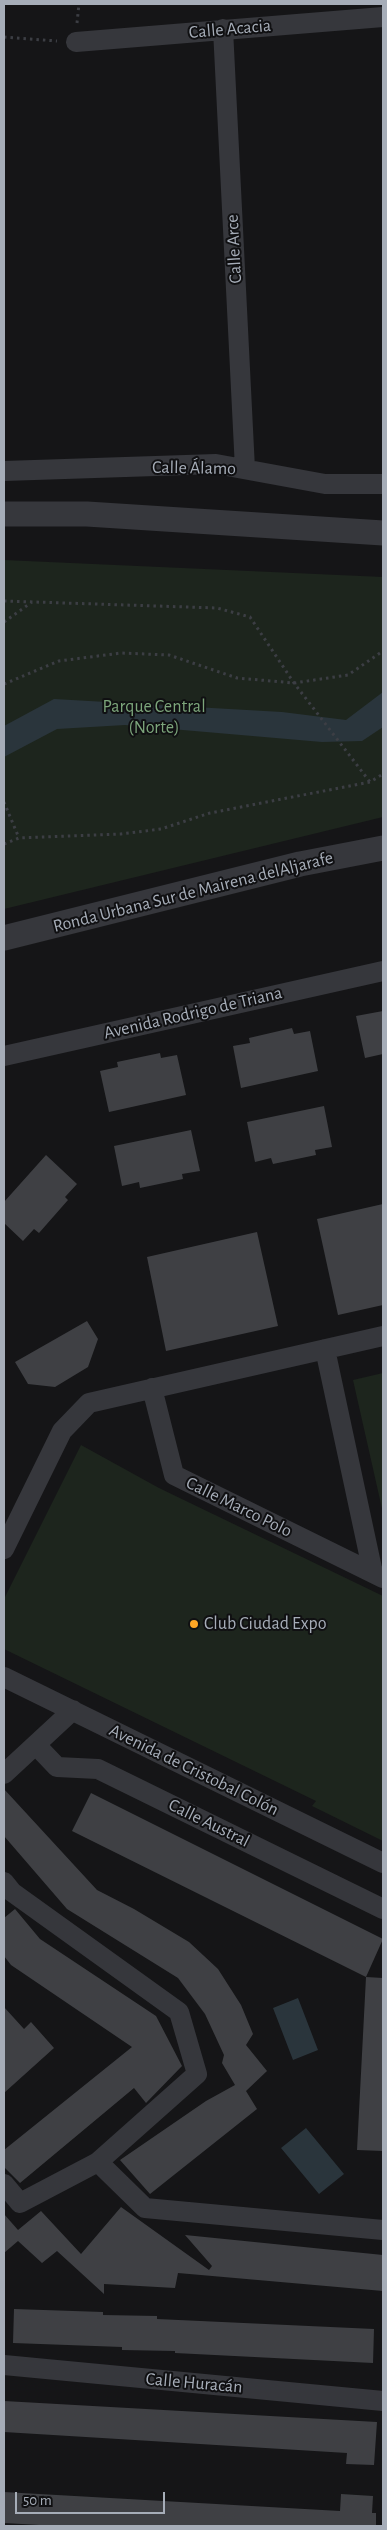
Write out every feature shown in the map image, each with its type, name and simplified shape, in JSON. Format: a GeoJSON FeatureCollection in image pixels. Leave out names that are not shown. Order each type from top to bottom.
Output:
{"type":"FeatureCollection","features":[{"type":"Feature","properties":{"kind":"street","name":"Calle Acacia"},"geometry":{"type":"LineString","coordinates":[[76,42],[383,17]]}},
{"type":"Feature","properties":{"kind":"street","name":"Calle Arce"},"geometry":{"type":"LineString","coordinates":[[223,29],[245,469]]}},
{"type":"Feature","properties":{"kind":"street","name":"Calle Álamo"},"geometry":{"type":"LineString","coordinates":[[4,471],[216,464],[325,484],[383,484]]}},
{"type":"Feature","properties":{"kind":"street"},"geometry":{"type":"LineString","coordinates":[[4,514],[87,514],[383,533]]}},
{"type":"Feature","properties":{"kind":"street","name":"Ronda Urbana Sur de Mairena delAljarafe"},"geometry":{"type":"LineString","coordinates":[[4,938],[300,864],[383,848]]}},
{"type":"Feature","properties":{"kind":"street","name":"Avenida Rodrigo de Triana"},"geometry":{"type":"LineString","coordinates":[[4,1056],[383,971]]}},
{"type":"Feature","properties":{"kind":"street"},"geometry":{"type":"LineString","coordinates":[[4,1549],[62,1431],[89,1403],[383,1336]]}},
{"type":"Feature","properties":{"kind":"street"},"geometry":{"type":"LineString","coordinates":[[325,1349],[378,1576]]}},
{"type":"Feature","properties":{"kind":"street","name":"Calle Marco Polo"},"geometry":{"type":"LineString","coordinates":[[152,1388],[174,1475],[378,1576]]}},
{"type":"Feature","properties":{"kind":"street","name":"Avenida de Cristobal Colón"},"geometry":{"type":"LineString","coordinates":[[4,1677],[383,1863]]}},
{"type":"Feature","properties":{"kind":"street"},"geometry":{"type":"LineString","coordinates":[[4,1774],[73,1710]]}},
{"type":"Feature","properties":{"kind":"street","name":"Calle Austral"},"geometry":{"type":"LineString","coordinates":[[36,1745],[57,1767],[98,1769],[383,1909]]}},
{"type":"Feature","properties":{"kind":"street"},"geometry":{"type":"LineString","coordinates":[[4,2184],[20,2203],[98,2162],[197,2074],[179,2012],[6,1891]]}},
{"type":"Feature","properties":{"kind":"street"},"geometry":{"type":"LineString","coordinates":[[98,2162],[145,2208],[383,2230]]}},
{"type":"Feature","properties":{"kind":"street","name":"Calle Huracán"},"geometry":{"type":"LineString","coordinates":[[4,2365],[383,2401]]}},
{"type":"Feature","properties":{"kind":"path"},"geometry":{"type":"LineString","coordinates":[[4,37],[76,42]]}},
{"type":"Feature","properties":{"kind":"path"},"geometry":{"type":"LineString","coordinates":[[4,601],[217,608],[250,617],[294,683],[370,782]]}},
{"type":"Feature","properties":{"kind":"path"},"geometry":{"type":"LineString","coordinates":[[4,622],[32,602]]}},
{"type":"Feature","properties":{"kind":"path"},"geometry":{"type":"LineString","coordinates":[[4,684],[59,661],[121,653],[169,655],[237,678],[294,683],[348,675],[383,651]]}},
{"type":"Feature","properties":{"kind":"path"},"geometry":{"type":"LineString","coordinates":[[4,844],[19,838],[121,834],[162,829],[210,813],[370,782],[383,774]]}},
{"type":"Feature","properties":{"kind":"path"},"geometry":{"type":"LineString","coordinates":[[4,802],[19,838]]}},
{"type":"Feature","properties":{"kind":"green space","name":"Parque Central (Norte)"},"geometry":{"type":"Polygon","coordinates":[[[4,560],[383,577],[383,817],[4,909],[4,560]]]}},
{"type":"Feature","properties":{"kind":"green space"},"geometry":{"type":"Polygon","coordinates":[[[383,1373],[383,1513],[353,1380],[383,1373]]]}},
{"type":"Feature","properties":{"kind":"green space","name":"Club Ciudad Expo"},"geometry":{"type":"Polygon","coordinates":[[[81,1445],[159,1488],[383,1596],[383,1841],[312,1806],[316,1801],[4,1649],[4,1599],[81,1445]]]}},
{"type":"Feature","properties":{"kind":"shaded area"},"geometry":{"type":"Polygon","coordinates":[[[383,692],[383,727],[362,741],[322,742],[125,725],[57,729],[4,757],[4,726],[54,699],[282,712],[346,720],[383,692]]]}},
{"type":"Feature","properties":{"kind":"shaded area"},"geometry":{"type":"Polygon","coordinates":[[[298,1998],[318,2050],[293,2060],[273,2008],[298,1998]]]}},
{"type":"Feature","properties":{"kind":"shaded area"},"geometry":{"type":"Polygon","coordinates":[[[306,2128],[344,2174],[319,2194],[281,2148],[306,2128]]]}},
{"type":"Feature","properties":{"kind":"building"},"geometry":{"type":"Polygon","coordinates":[[[383,1011],[383,1054],[365,1058],[356,1016],[383,1011]]]}},
{"type":"Feature","properties":{"kind":"building"},"geometry":{"type":"Polygon","coordinates":[[[292,1028],[294,1034],[310,1031],[318,1071],[241,1088],[233,1046],[250,1043],[249,1038],[292,1028]]]}},
{"type":"Feature","properties":{"kind":"building"},"geometry":{"type":"Polygon","coordinates":[[[160,1053],[161,1058],[177,1055],[186,1095],[109,1112],[100,1071],[118,1067],[117,1062],[160,1053]]]}},
{"type":"Feature","properties":{"kind":"building"},"geometry":{"type":"Polygon","coordinates":[[[324,1106],[332,1147],[315,1150],[316,1155],[273,1164],[271,1158],[255,1162],[247,1122],[324,1106]]]}},
{"type":"Feature","properties":{"kind":"building"},"geometry":{"type":"Polygon","coordinates":[[[191,1130],[200,1171],[182,1174],[183,1179],[140,1188],[139,1182],[122,1186],[114,1146],[191,1130]]]}},
{"type":"Feature","properties":{"kind":"building"},"geometry":{"type":"Polygon","coordinates":[[[46,1155],[77,1184],[65,1197],[68,1200],[39,1233],[34,1229],[23,1241],[4,1223],[4,1202],[46,1155]]]}},
{"type":"Feature","properties":{"kind":"building"},"geometry":{"type":"Polygon","coordinates":[[[383,1204],[383,1305],[338,1315],[317,1219],[383,1204]]]}},
{"type":"Feature","properties":{"kind":"building"},"geometry":{"type":"Polygon","coordinates":[[[257,1232],[278,1326],[166,1351],[147,1257],[257,1232]]]}},
{"type":"Feature","properties":{"kind":"building"},"geometry":{"type":"Polygon","coordinates":[[[87,1321],[98,1339],[88,1367],[55,1387],[28,1384],[15,1362],[87,1321]]]}},
{"type":"Feature","properties":{"kind":"building"},"geometry":{"type":"Polygon","coordinates":[[[4,1789],[97,1890],[134,1909],[189,1942],[218,1969],[241,2005],[253,2034],[246,2045],[267,2071],[246,2091],[257,2109],[150,2194],[120,2160],[206,2101],[235,2085],[222,2063],[224,2055],[205,2014],[178,1978],[67,1909],[4,1836],[4,1789]]]}},
{"type":"Feature","properties":{"kind":"building"},"geometry":{"type":"Polygon","coordinates":[[[91,1793],[383,1939],[366,1977],[72,1831],[91,1793]]]}},
{"type":"Feature","properties":{"kind":"building"},"geometry":{"type":"Polygon","coordinates":[[[15,1909],[40,1939],[156,2016],[182,2066],[146,2103],[134,2088],[20,2183],[4,2167],[4,2150],[132,2047],[11,1965],[4,1956],[4,1918],[15,1909]]]}},
{"type":"Feature","properties":{"kind":"building"},"geometry":{"type":"Polygon","coordinates":[[[366,1977],[383,1978],[383,2151],[357,2150],[366,1977]]]}},
{"type":"Feature","properties":{"kind":"building"},"geometry":{"type":"Polygon","coordinates":[[[4,2007],[24,2029],[31,2022],[54,2048],[4,2093],[4,2007]]]}},
{"type":"Feature","properties":{"kind":"building"},"geometry":{"type":"Polygon","coordinates":[[[121,2207],[209,2270],[212,2266],[185,2235],[383,2255],[383,2291],[178,2273],[175,2288],[104,2284],[104,2294],[57,2251],[42,2263],[18,2241],[4,2253],[4,2214],[18,2230],[41,2211],[81,2254],[121,2207]]]}},
{"type":"Feature","properties":{"kind":"building"},"geometry":{"type":"Polygon","coordinates":[[[14,2309],[103,2312],[103,2315],[157,2316],[157,2319],[374,2329],[373,2363],[175,2353],[175,2351],[122,2350],[122,2347],[13,2343],[14,2309]]]}},
{"type":"Feature","properties":{"kind":"building"},"geometry":{"type":"Polygon","coordinates":[[[4,2401],[377,2422],[374,2465],[346,2464],[347,2453],[4,2432],[4,2401]]]}},
{"type":"Feature","properties":{"kind":"building"},"geometry":{"type":"Polygon","coordinates":[[[4,2492],[340,2511],[341,2494],[373,2496],[372,2513],[376,2513],[376,2526],[57,2526],[4,2523],[4,2492]]]}},
{"type":"Feature","properties":{"kind":"place","name":"Club Ciudad Expo"},"geometry":{"type":"Point","coordinates":[194,1624]}}]}
